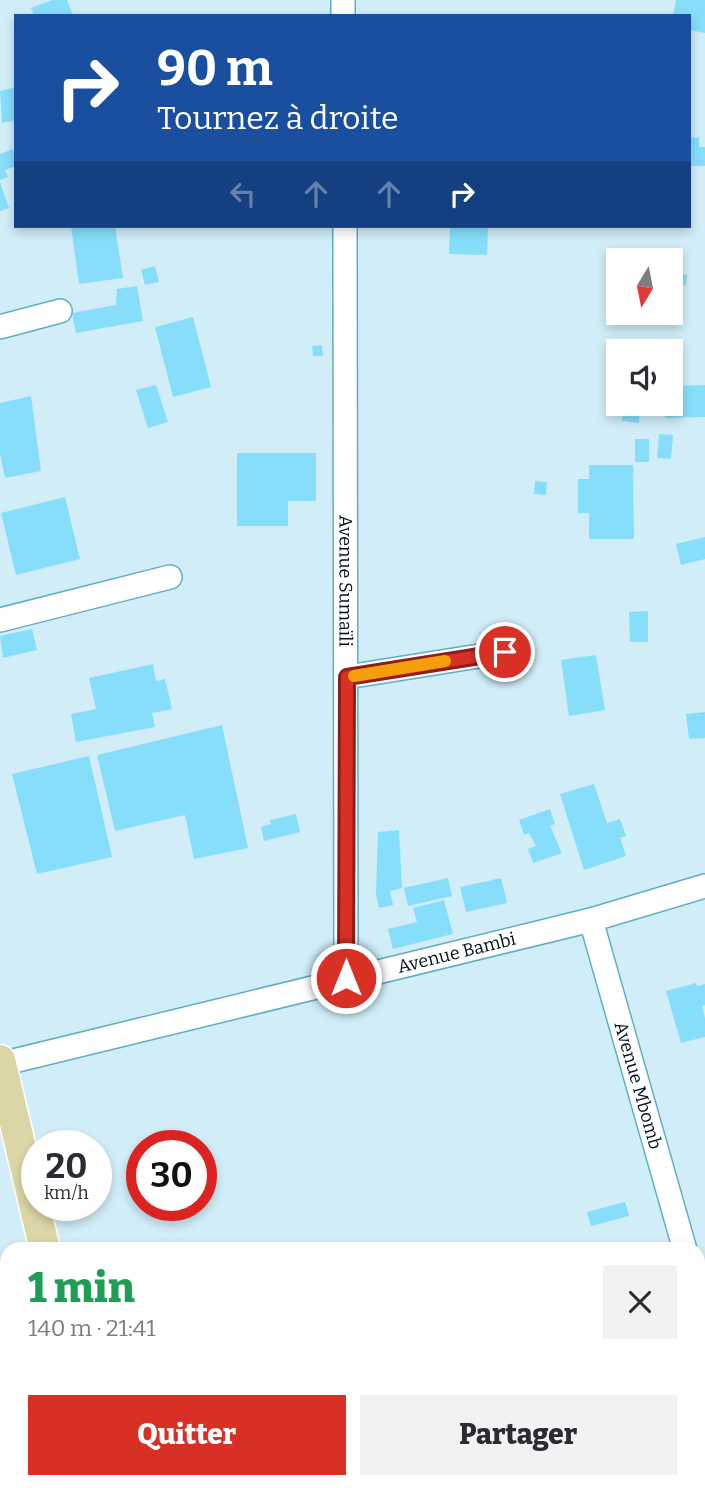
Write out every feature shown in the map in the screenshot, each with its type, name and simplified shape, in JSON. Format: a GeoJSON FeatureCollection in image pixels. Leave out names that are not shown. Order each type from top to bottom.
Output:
{"type":"FeatureCollection","features":[{"type":"Feature","properties":{"kind":"main road"},"geometry":{"type":"LineString","coordinates":[[0,1062],[43,1242]]}},
{"type":"Feature","properties":{"kind":"street","name":"Avenue Sumaïli"},"geometry":{"type":"LineString","coordinates":[[345,228],[346,978]]}},
{"type":"Feature","properties":{"kind":"street"},"geometry":{"type":"LineString","coordinates":[[0,327],[60,311]]}},
{"type":"Feature","properties":{"kind":"street"},"geometry":{"type":"LineString","coordinates":[[0,620],[170,577]]}},
{"type":"Feature","properties":{"kind":"street"},"geometry":{"type":"LineString","coordinates":[[347,677],[505,652]]}},
{"type":"Feature","properties":{"kind":"street","name":"Avenue Bambi"},"geometry":{"type":"LineString","coordinates":[[0,1062],[591,919],[705,886]]}},
{"type":"Feature","properties":{"kind":"street","name":"Avenue Mbomb"},"geometry":{"type":"LineString","coordinates":[[591,919],[683,1242]]}},
{"type":"Feature","properties":{"kind":"building"},"geometry":{"type":"Polygon","coordinates":[[[52,0],[67,0],[72,14],[33,14],[31,8],[52,0]]]}},
{"type":"Feature","properties":{"kind":"building"},"geometry":{"type":"Polygon","coordinates":[[[676,0],[705,0],[705,33],[691,30],[691,14],[673,14],[676,0]]]}},
{"type":"Feature","properties":{"kind":"building"},"geometry":{"type":"Polygon","coordinates":[[[14,88],[14,120],[2,123],[0,91],[14,88]]]}},
{"type":"Feature","properties":{"kind":"building"},"geometry":{"type":"Polygon","coordinates":[[[691,137],[699,138],[699,147],[705,147],[705,166],[691,166],[691,137]]]}},
{"type":"Feature","properties":{"kind":"building"},"geometry":{"type":"Polygon","coordinates":[[[13,149],[14,167],[5,170],[8,177],[0,180],[0,154],[13,149]]]}},
{"type":"Feature","properties":{"kind":"building"},"geometry":{"type":"Polygon","coordinates":[[[0,182],[9,208],[0,211],[0,182]]]}},
{"type":"Feature","properties":{"kind":"building"},"geometry":{"type":"Polygon","coordinates":[[[71,228],[115,228],[123,278],[79,284],[71,228]]]}},
{"type":"Feature","properties":{"kind":"building"},"geometry":{"type":"Polygon","coordinates":[[[450,228],[488,228],[487,255],[449,254],[450,228]]]}},
{"type":"Feature","properties":{"kind":"building"},"geometry":{"type":"Polygon","coordinates":[[[155,266],[159,282],[145,285],[141,270],[155,266]]]}},
{"type":"Feature","properties":{"kind":"building"},"geometry":{"type":"Polygon","coordinates":[[[683,275],[687,275],[686,285],[683,285],[683,275]]]}},
{"type":"Feature","properties":{"kind":"building"},"geometry":{"type":"Polygon","coordinates":[[[137,286],[143,321],[76,333],[72,313],[116,305],[117,289],[137,286]]]}},
{"type":"Feature","properties":{"kind":"building"},"geometry":{"type":"Polygon","coordinates":[[[193,317],[211,387],[173,397],[155,327],[193,317]]]}},
{"type":"Feature","properties":{"kind":"building"},"geometry":{"type":"Polygon","coordinates":[[[322,345],[323,356],[313,356],[312,346],[322,345]]]}},
{"type":"Feature","properties":{"kind":"building"},"geometry":{"type":"Polygon","coordinates":[[[156,385],[168,422],[148,428],[136,390],[156,385]]]}},
{"type":"Feature","properties":{"kind":"building"},"geometry":{"type":"Polygon","coordinates":[[[705,385],[705,417],[665,418],[683,416],[683,386],[705,385]]]}},
{"type":"Feature","properties":{"kind":"building"},"geometry":{"type":"Polygon","coordinates":[[[31,396],[41,471],[5,478],[0,453],[0,403],[31,396]]]}},
{"type":"Feature","properties":{"kind":"building"},"geometry":{"type":"Polygon","coordinates":[[[622,416],[639,416],[639,423],[622,421],[622,416]]]}},
{"type":"Feature","properties":{"kind":"building"},"geometry":{"type":"Polygon","coordinates":[[[659,434],[673,435],[671,459],[657,458],[659,434]]]}},
{"type":"Feature","properties":{"kind":"building"},"geometry":{"type":"Polygon","coordinates":[[[635,439],[649,439],[649,462],[635,462],[635,439]]]}},
{"type":"Feature","properties":{"kind":"building"},"geometry":{"type":"Polygon","coordinates":[[[237,453],[316,453],[316,501],[288,501],[288,526],[237,526],[237,453]]]}},
{"type":"Feature","properties":{"kind":"building"},"geometry":{"type":"Polygon","coordinates":[[[589,465],[633,465],[634,539],[589,539],[589,513],[578,513],[578,479],[589,479],[589,465]]]}},
{"type":"Feature","properties":{"kind":"building"},"geometry":{"type":"Polygon","coordinates":[[[535,481],[547,482],[546,495],[534,494],[535,481]]]}},
{"type":"Feature","properties":{"kind":"building"},"geometry":{"type":"Polygon","coordinates":[[[65,497],[80,559],[16,575],[1,513],[65,497]]]}},
{"type":"Feature","properties":{"kind":"building"},"geometry":{"type":"Polygon","coordinates":[[[705,537],[705,559],[681,565],[676,544],[705,537]]]}},
{"type":"Feature","properties":{"kind":"building"},"geometry":{"type":"Polygon","coordinates":[[[648,611],[648,642],[630,642],[629,612],[648,611]]]}},
{"type":"Feature","properties":{"kind":"building"},"geometry":{"type":"Polygon","coordinates":[[[32,629],[37,650],[3,658],[0,636],[32,629]]]}},
{"type":"Feature","properties":{"kind":"building"},"geometry":{"type":"Polygon","coordinates":[[[596,655],[605,710],[569,716],[561,660],[596,655]]]}},
{"type":"Feature","properties":{"kind":"building"},"geometry":{"type":"Polygon","coordinates":[[[153,664],[156,681],[165,679],[172,709],[152,713],[155,727],[76,742],[71,714],[96,709],[89,678],[153,664]]]}},
{"type":"Feature","properties":{"kind":"building"},"geometry":{"type":"Polygon","coordinates":[[[705,712],[705,738],[689,739],[686,714],[705,712]]]}},
{"type":"Feature","properties":{"kind":"building"},"geometry":{"type":"Polygon","coordinates":[[[222,725],[248,848],[194,859],[185,815],[115,831],[97,755],[222,725]]]}},
{"type":"Feature","properties":{"kind":"building"},"geometry":{"type":"Polygon","coordinates":[[[89,756],[112,857],[37,874],[12,774],[89,756]]]}},
{"type":"Feature","properties":{"kind":"building"},"geometry":{"type":"Polygon","coordinates":[[[594,784],[607,823],[620,819],[626,836],[620,838],[626,856],[584,870],[560,794],[594,784]]]}},
{"type":"Feature","properties":{"kind":"building"},"geometry":{"type":"Polygon","coordinates":[[[550,809],[555,824],[550,826],[562,853],[533,863],[528,849],[536,846],[529,833],[524,835],[519,820],[550,809]]]}},
{"type":"Feature","properties":{"kind":"building"},"geometry":{"type":"Polygon","coordinates":[[[296,814],[300,832],[264,841],[261,827],[271,824],[270,820],[296,814]]]}},
{"type":"Feature","properties":{"kind":"building"},"geometry":{"type":"Polygon","coordinates":[[[399,830],[402,888],[390,891],[393,905],[379,908],[376,894],[378,832],[399,830]]]}},
{"type":"Feature","properties":{"kind":"building"},"geometry":{"type":"Polygon","coordinates":[[[448,878],[452,896],[408,906],[404,888],[448,878]]]}},
{"type":"Feature","properties":{"kind":"building"},"geometry":{"type":"Polygon","coordinates":[[[501,878],[507,903],[466,912],[460,887],[501,878]]]}},
{"type":"Feature","properties":{"kind":"building"},"geometry":{"type":"Polygon","coordinates":[[[444,900],[453,934],[393,949],[388,929],[417,922],[413,908],[444,900]]]}},
{"type":"Feature","properties":{"kind":"building"},"geometry":{"type":"Polygon","coordinates":[[[696,983],[697,986],[705,984],[705,1005],[702,1006],[705,1037],[681,1043],[666,991],[696,983]]]}},
{"type":"Feature","properties":{"kind":"building"},"geometry":{"type":"Polygon","coordinates":[[[625,1202],[629,1216],[591,1226],[587,1212],[625,1202]]]}},
{"type":"Feature","properties":{"kind":"slow traffic"},"geometry":{"type":"LineString","coordinates":[[354,676],[445,661]]}},
{"type":"Feature","properties":{"kind":"route"},"geometry":{"type":"LineString","coordinates":[[346,978],[347,677],[505,652]]}}]}
